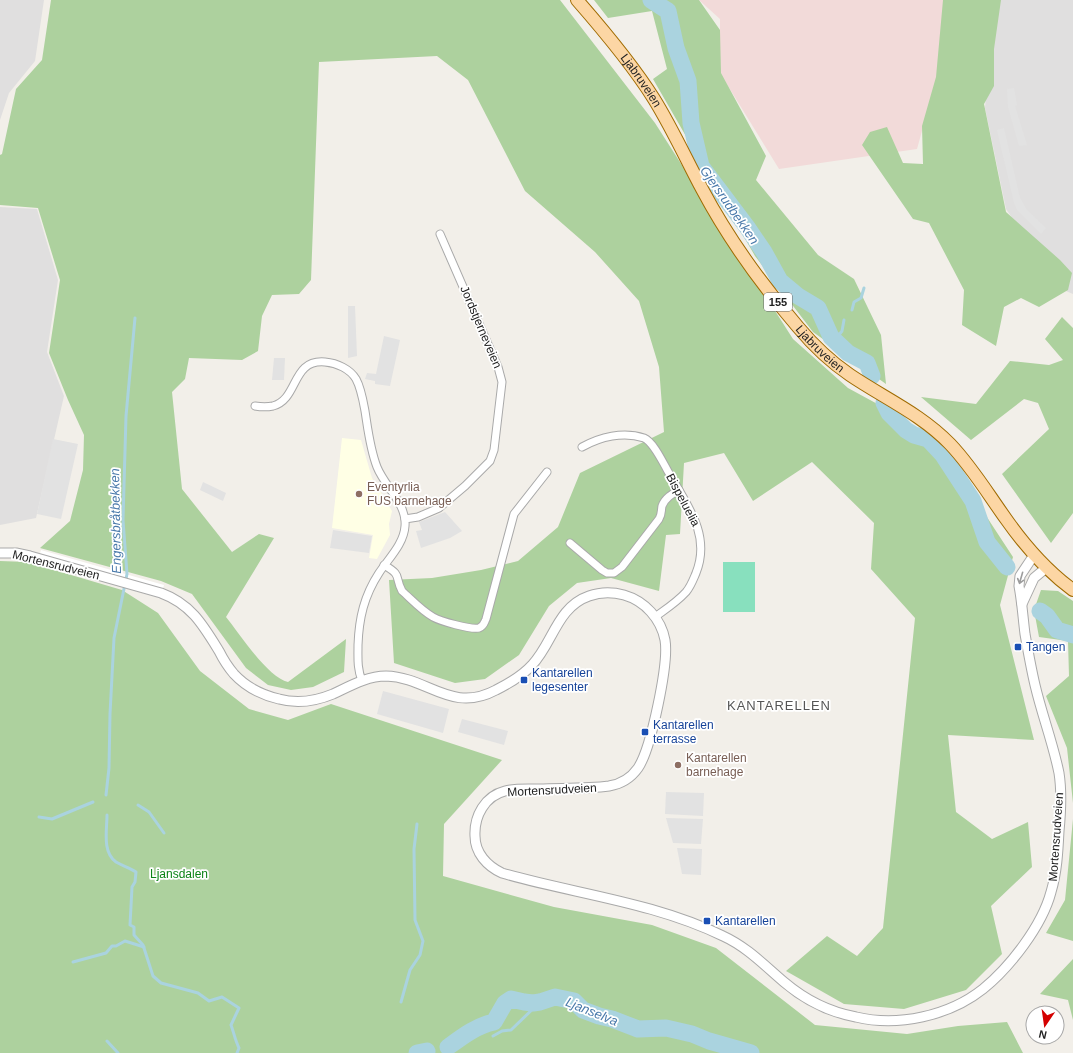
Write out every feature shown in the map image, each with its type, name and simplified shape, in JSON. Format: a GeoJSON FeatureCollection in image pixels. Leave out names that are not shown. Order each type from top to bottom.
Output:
{"type":"FeatureCollection","features":[{"type":"Feature","properties":{"kind":"main road","name":"Ljabruveien"},"geometry":{"type":"LineString","coordinates":[[578,0],[623,55],[654,98],[712,207],[747,260],[789,316],[814,344],[840,368],[907,409],[950,444],[1034,555],[1046,568],[1073,590]]}},
{"type":"Feature","properties":{"kind":"street","name":"Jordstjerneveien"},"geometry":{"type":"LineString","coordinates":[[405,519],[425,514],[439,508],[489,464],[494,450],[501,394],[502,376],[440,234]]}},
{"type":"Feature","properties":{"kind":"street"},"geometry":{"type":"LineString","coordinates":[[255,406],[267,407],[278,404],[289,393],[302,370],[311,364],[326,362],[339,365],[353,375],[360,387],[373,456],[387,486],[403,510],[405,519],[402,538],[370,588],[361,613],[358,667],[362,680]]}},
{"type":"Feature","properties":{"kind":"street","name":"Bispeluelia"},"geometry":{"type":"LineString","coordinates":[[582,447],[604,437],[622,436],[643,438],[648,440],[679,490],[698,526],[701,554],[698,568],[687,591],[655,617]]}},
{"type":"Feature","properties":{"kind":"street"},"geometry":{"type":"LineString","coordinates":[[384,565],[393,570],[398,576],[402,591],[431,616],[472,628],[484,625],[514,514],[547,472]]}},
{"type":"Feature","properties":{"kind":"street"},"geometry":{"type":"LineString","coordinates":[[570,543],[602,570],[607,573],[614,573],[622,567],[659,519],[665,501],[679,490]]}},
{"type":"Feature","properties":{"kind":"street","name":"Mortensrudveien"},"geometry":{"type":"LineString","coordinates":[[0,553],[23,554],[39,558],[161,593],[179,601],[190,610],[204,627],[233,673],[247,685],[262,694],[280,700],[305,701],[327,696],[362,680],[379,676],[396,677],[412,681],[451,697],[476,697],[496,690],[529,668],[537,659],[558,622],[567,610],[584,598],[591,595],[607,593],[623,595],[638,602],[655,617],[661,627],[665,640],[665,661],[649,743],[639,766],[626,780],[616,785],[522,789],[505,791],[498,794],[488,801],[477,818],[475,840],[480,854],[488,864],[502,872],[650,910],[696,924],[738,944],[754,955],[784,982],[805,998],[830,1010],[857,1018],[870,1020],[900,1020],[913,1018],[941,1011],[968,999],[990,983],[1010,963],[1044,911],[1051,893],[1057,860],[1060,788],[1056,762],[1032,674],[1026,642],[1019,586],[1019,579],[1023,570],[1034,555]]}},
{"type":"Feature","properties":{"kind":"street"},"geometry":{"type":"LineString","coordinates":[[1022,604],[1034,578],[1046,568]]}},
{"type":"Feature","properties":{"kind":"shaded area"},"geometry":{"type":"Polygon","coordinates":[[[0,0],[44,0],[35,61],[9,93],[0,120],[0,0]]]}},
{"type":"Feature","properties":{"kind":"shaded area"},"geometry":{"type":"Polygon","coordinates":[[[699,0],[950,0],[954,15],[917,149],[779,169],[720,73],[720,19],[699,0]]]}},
{"type":"Feature","properties":{"kind":"shaded area"},"geometry":{"type":"Polygon","coordinates":[[[993,0],[1073,0],[1073,294],[1061,289],[1006,209],[985,108],[993,0]]]}},
{"type":"Feature","properties":{"kind":"shaded area"},"geometry":{"type":"Polygon","coordinates":[[[1014,88],[1017,105],[1015,106],[1027,145],[1019,146],[1008,107],[1007,89],[1014,88]]]}},
{"type":"Feature","properties":{"kind":"shaded area"},"geometry":{"type":"Polygon","coordinates":[[[1004,128],[1020,198],[1027,210],[1046,228],[1041,234],[1017,210],[1014,203],[997,130],[1004,128]]]}},
{"type":"Feature","properties":{"kind":"shaded area"},"geometry":{"type":"Polygon","coordinates":[[[0,207],[37,209],[58,280],[47,352],[64,396],[36,518],[0,525],[0,207]]]}},
{"type":"Feature","properties":{"kind":"shaded area"},"geometry":{"type":"Polygon","coordinates":[[[348,306],[355,306],[357,356],[348,358],[348,306]]]}},
{"type":"Feature","properties":{"kind":"shaded area"},"geometry":{"type":"Polygon","coordinates":[[[384,336],[400,340],[390,386],[375,384],[375,381],[365,379],[367,373],[376,374],[384,336]]]}},
{"type":"Feature","properties":{"kind":"shaded area"},"geometry":{"type":"Polygon","coordinates":[[[274,358],[285,358],[284,380],[272,380],[274,358]]]}},
{"type":"Feature","properties":{"kind":"shaded area","name":"Eventyrlia FUS barnehage"},"geometry":{"type":"Polygon","coordinates":[[[342,438],[361,440],[372,478],[392,511],[389,524],[390,535],[377,559],[369,558],[373,535],[332,528],[342,438]]]}},
{"type":"Feature","properties":{"kind":"shaded area"},"geometry":{"type":"Polygon","coordinates":[[[53,439],[78,444],[61,519],[37,514],[53,439]]]}},
{"type":"Feature","properties":{"kind":"shaded area"},"geometry":{"type":"Polygon","coordinates":[[[203,482],[226,493],[223,501],[200,490],[203,482]]]}},
{"type":"Feature","properties":{"kind":"shaded area"},"geometry":{"type":"Polygon","coordinates":[[[445,512],[462,531],[450,538],[421,548],[416,531],[422,530],[419,522],[445,512]]]}},
{"type":"Feature","properties":{"kind":"shaded area"},"geometry":{"type":"Polygon","coordinates":[[[333,530],[372,536],[369,553],[330,548],[333,530]]]}},
{"type":"Feature","properties":{"kind":"shaded area"},"geometry":{"type":"Polygon","coordinates":[[[383,691],[449,709],[443,733],[377,714],[383,691]]]}},
{"type":"Feature","properties":{"kind":"shaded area"},"geometry":{"type":"Polygon","coordinates":[[[462,719],[508,731],[504,745],[458,732],[462,719]]]}},
{"type":"Feature","properties":{"kind":"shaded area"},"geometry":{"type":"Polygon","coordinates":[[[666,792],[704,793],[703,816],[665,814],[666,792]]]}},
{"type":"Feature","properties":{"kind":"shaded area"},"geometry":{"type":"Polygon","coordinates":[[[666,818],[703,819],[701,844],[673,843],[666,818]]]}},
{"type":"Feature","properties":{"kind":"shaded area"},"geometry":{"type":"Polygon","coordinates":[[[677,848],[702,849],[701,875],[682,874],[677,848]]]}},
{"type":"Feature","properties":{"kind":"green space"},"geometry":{"type":"Polygon","coordinates":[[[51,0],[560,0],[655,123],[793,339],[848,388],[905,419],[956,470],[1013,557],[1000,605],[1034,740],[948,735],[956,812],[992,839],[1028,822],[1032,867],[991,906],[1002,954],[966,990],[904,1009],[844,1004],[786,971],[827,936],[857,956],[883,928],[915,618],[871,569],[874,523],[812,462],[753,501],[724,453],[684,463],[680,534],[666,535],[659,591],[611,578],[577,583],[549,606],[519,655],[485,679],[455,683],[394,663],[389,580],[432,578],[481,570],[518,561],[558,527],[580,473],[664,432],[659,367],[639,301],[595,252],[525,191],[468,80],[437,56],[319,62],[311,280],[299,294],[272,295],[262,316],[258,351],[242,360],[189,358],[185,379],[172,392],[182,489],[232,552],[259,534],[274,538],[226,617],[254,654],[280,679],[288,682],[346,639],[344,672],[313,687],[291,690],[268,685],[246,668],[192,594],[161,581],[40,548],[70,521],[83,470],[84,435],[49,353],[60,280],[38,208],[0,205],[0,155],[2,154],[16,89],[42,60],[51,0]]]}},
{"type":"Feature","properties":{"kind":"green space"},"geometry":{"type":"Polygon","coordinates":[[[594,0],[699,0],[720,30],[721,73],[766,156],[756,180],[818,255],[854,279],[881,335],[886,384],[813,332],[755,256],[653,79],[667,69],[652,11],[608,18],[594,0]]]}},
{"type":"Feature","properties":{"kind":"green space"},"geometry":{"type":"Polygon","coordinates":[[[943,0],[1001,0],[994,49],[994,86],[984,104],[1006,212],[1060,260],[1072,273],[1068,290],[1039,307],[1021,298],[1004,307],[996,346],[962,325],[964,290],[929,223],[913,219],[862,145],[870,132],[887,127],[903,163],[923,164],[922,126],[936,77],[943,0]]]}},
{"type":"Feature","properties":{"kind":"green space"},"geometry":{"type":"Polygon","coordinates":[[[1062,317],[1073,328],[1073,513],[1051,543],[1002,474],[1049,429],[1038,403],[1024,399],[971,440],[921,397],[976,404],[1010,361],[1049,365],[1063,360],[1045,339],[1062,317]]]}},
{"type":"Feature","properties":{"kind":"green space","name":"Ljansdalen"},"geometry":{"type":"Polygon","coordinates":[[[0,561],[27,562],[122,590],[158,613],[200,671],[249,709],[288,720],[331,704],[502,760],[444,824],[443,876],[554,907],[652,925],[716,948],[815,1025],[907,1034],[958,1026],[1007,1022],[1023,1053],[0,1053],[0,561]]]}},
{"type":"Feature","properties":{"kind":"green space"},"geometry":{"type":"Polygon","coordinates":[[[723,562],[755,562],[755,612],[723,612],[723,562]]]}},
{"type":"Feature","properties":{"kind":"green space"},"geometry":{"type":"Polygon","coordinates":[[[1041,590],[1058,591],[1073,601],[1073,803],[1067,748],[1046,696],[1069,676],[1068,641],[1039,637],[1034,610],[1041,590]]]}},
{"type":"Feature","properties":{"kind":"green space"},"geometry":{"type":"Polygon","coordinates":[[[1073,819],[1073,941],[1046,933],[1065,900],[1073,819]]]}},
{"type":"Feature","properties":{"kind":"green space"},"geometry":{"type":"Polygon","coordinates":[[[1073,959],[1073,1020],[1068,1000],[1040,994],[1073,959]]]}},
{"type":"Feature","properties":{"kind":"pier"},"geometry":{"type":"Polygon","coordinates":[[[41,550],[164,585],[160,598],[37,563],[41,550]]]}},
{"type":"Feature","properties":{"kind":"waterway","name":"Gjersrudbekken"},"geometry":{"type":"LineString","coordinates":[[651,0],[668,11],[676,48],[688,81],[691,123],[701,166],[747,227],[764,252],[780,281],[798,296],[818,308],[831,337],[848,353],[867,363],[872,376]]}},
{"type":"Feature","properties":{"kind":"waterway"},"geometry":{"type":"LineString","coordinates":[[852,310],[854,302],[861,298],[864,288]]}},
{"type":"Feature","properties":{"kind":"waterway","name":"Engersbråtbekken"},"geometry":{"type":"LineString","coordinates":[[106,795],[109,768],[114,638],[127,574],[123,520],[126,416],[135,318]]}},
{"type":"Feature","properties":{"kind":"waterway"},"geometry":{"type":"LineString","coordinates":[[835,340],[842,331],[844,320]]}},
{"type":"Feature","properties":{"kind":"waterway","name":"Gjersrudbekken"},"geometry":{"type":"LineString","coordinates":[[884,403],[889,413],[906,430],[914,435],[928,439],[943,455],[973,501],[987,542],[1007,567]]}},
{"type":"Feature","properties":{"kind":"waterway","name":"Gjersrudbekken"},"geometry":{"type":"LineString","coordinates":[[1040,611],[1047,616],[1057,630],[1073,635]]}},
{"type":"Feature","properties":{"kind":"waterway"},"geometry":{"type":"LineString","coordinates":[[39,817],[52,819],[93,802]]}},
{"type":"Feature","properties":{"kind":"waterway"},"geometry":{"type":"LineString","coordinates":[[138,805],[149,812],[164,833]]}},
{"type":"Feature","properties":{"kind":"waterway","name":"Engersbråtbekken"},"geometry":{"type":"LineString","coordinates":[[107,815],[106,840],[109,853],[116,862],[136,872],[135,882],[132,887],[130,925],[134,927],[134,935],[143,945],[153,976],[161,983],[198,993],[209,1001],[222,997],[239,1008],[231,1025],[239,1048],[237,1053]]}},
{"type":"Feature","properties":{"kind":"waterway"},"geometry":{"type":"LineString","coordinates":[[401,1002],[410,970],[420,955],[423,941],[415,920],[414,849],[417,824]]}},
{"type":"Feature","properties":{"kind":"waterway"},"geometry":{"type":"LineString","coordinates":[[73,962],[106,953],[112,946],[116,946],[125,941],[144,947]]}},
{"type":"Feature","properties":{"kind":"waterway","name":"Ljanselva"},"geometry":{"type":"LineString","coordinates":[[448,1047],[475,1029],[494,1022],[505,1003],[511,999],[533,1003],[555,997],[574,1001],[583,1010],[638,1029],[666,1028],[692,1034],[709,1041],[751,1053]]}},
{"type":"Feature","properties":{"kind":"waterway"},"geometry":{"type":"LineString","coordinates":[[493,1036],[502,1031],[511,1030],[540,1002]]}},
{"type":"Feature","properties":{"kind":"waterway"},"geometry":{"type":"LineString","coordinates":[[107,1041],[118,1053]]}},
{"type":"Feature","properties":{"kind":"waterway","name":"Ljanselva"},"geometry":{"type":"LineString","coordinates":[[417,1053],[427,1051]]}},
{"type":"Feature","properties":{"kind":"place","name":"Eventyrlia FUS barnehage"},"geometry":{"type":"Point","coordinates":[359,494]}},
{"type":"Feature","properties":{"kind":"place","name":"Tangen"},"geometry":{"type":"Point","coordinates":[1018,647]}},
{"type":"Feature","properties":{"kind":"place","name":"Kantarellen legesenter"},"geometry":{"type":"Point","coordinates":[524,680]}},
{"type":"Feature","properties":{"kind":"place","name":"Kantarellen terrasse"},"geometry":{"type":"Point","coordinates":[645,732]}},
{"type":"Feature","properties":{"kind":"place","name":"Kantarellen barnehage"},"geometry":{"type":"Point","coordinates":[678,765]}},
{"type":"Feature","properties":{"kind":"place","name":"Kantarellen"},"geometry":{"type":"Point","coordinates":[707,921]}},
{"type":"Feature","properties":{"kind":"district","name":"KANTARELLEN"},"geometry":{"type":"Point","coordinates":[779,705]}}]}
